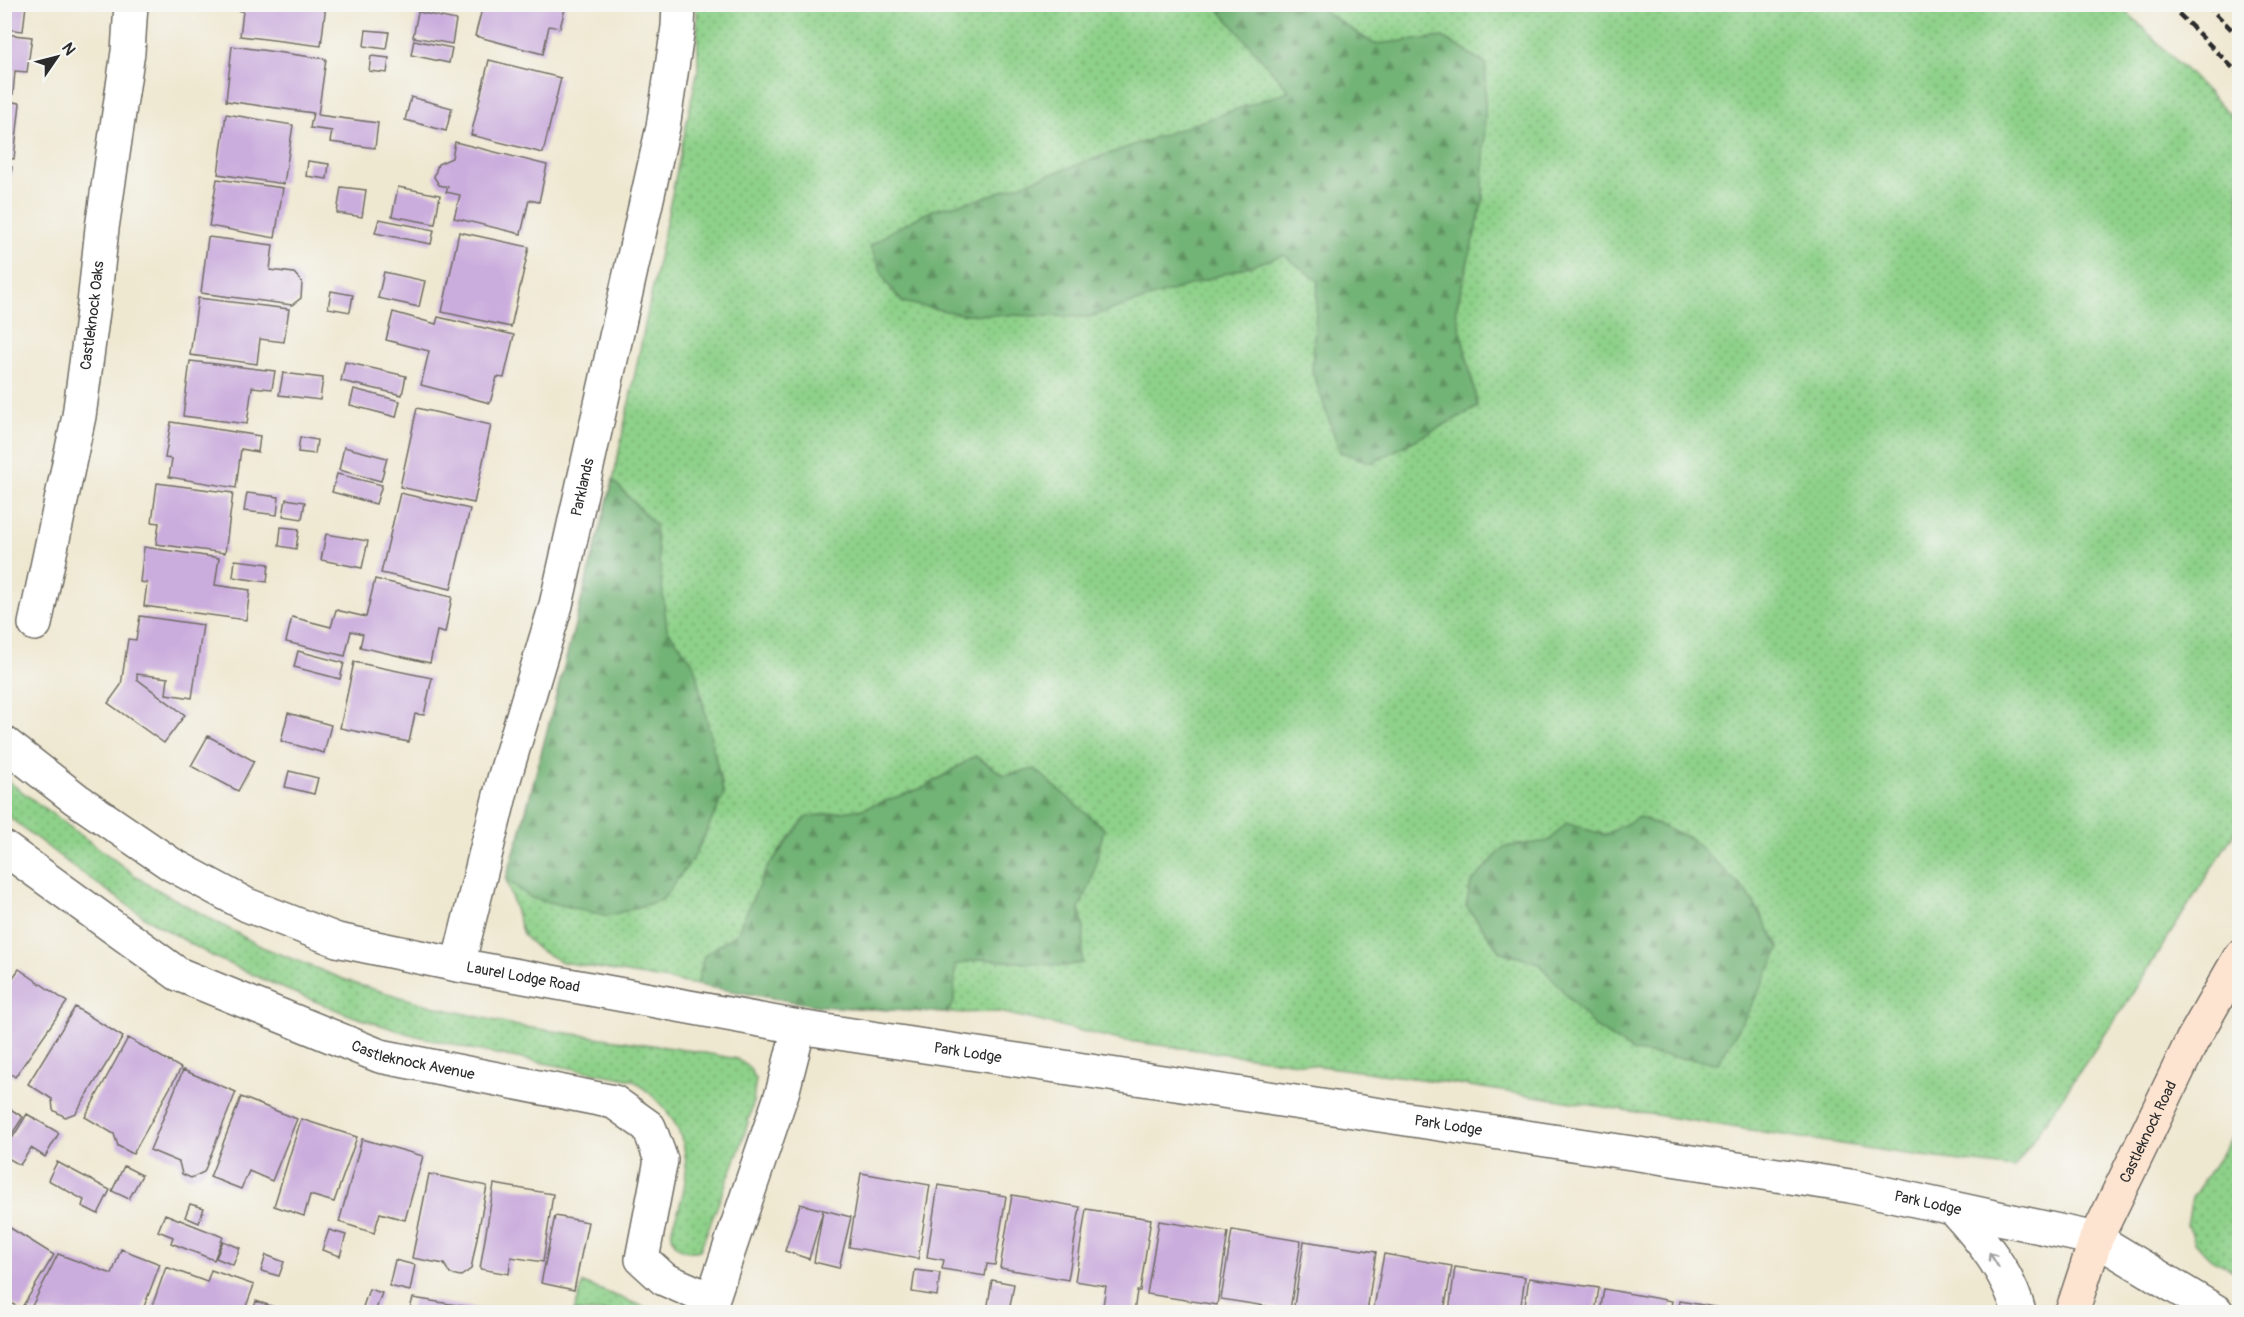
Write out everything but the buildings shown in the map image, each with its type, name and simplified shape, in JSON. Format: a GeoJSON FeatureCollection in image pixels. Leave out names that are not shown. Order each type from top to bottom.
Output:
{"type":"FeatureCollection","features":[{"type":"Feature","properties":{"kind":"main road","name":"Castleknock Road"},"geometry":{"type":"LineString","coordinates":[[2072,1312],[2096,1239],[2192,1041],[2240,957]]}},
{"type":"Feature","properties":{"kind":"street","name":"Castleknock Oaks"},"geometry":{"type":"LineString","coordinates":[[35,624],[79,416],[102,228],[128,52],[131,4]]}},
{"type":"Feature","properties":{"kind":"street","name":"Parklands"},"geometry":{"type":"LineString","coordinates":[[458,965],[504,779],[556,605],[663,127],[678,27],[679,4]]}},
{"type":"Feature","properties":{"kind":"street","name":"Laurel Lodge Road"},"geometry":{"type":"LineString","coordinates":[[4,743],[76,799],[171,864],[247,905],[338,940],[458,965],[799,1028]]}},
{"type":"Feature","properties":{"kind":"street","name":"Castleknock Avenue"},"geometry":{"type":"LineString","coordinates":[[4,848],[178,974],[380,1056],[614,1102],[649,1127],[661,1160],[642,1259],[664,1279],[710,1306]]}},
{"type":"Feature","properties":{"kind":"street"},"geometry":{"type":"LineString","coordinates":[[710,1306],[783,1090],[799,1028]]}},
{"type":"Feature","properties":{"kind":"street","name":"Park Lodge"},"geometry":{"type":"LineString","coordinates":[[799,1028],[1850,1186],[2096,1239],[2217,1312]]}},
{"type":"Feature","properties":{"kind":"street"},"geometry":{"type":"LineString","coordinates":[[1954,1209],[1980,1238],[2013,1291],[2019,1312]]}},
{"type":"Feature","properties":{"kind":"green space"},"geometry":{"type":"Polygon","coordinates":[[[697,5],[2120,5],[2239,123],[2239,825],[2127,1002],[2014,1168],[1892,1152],[1451,1083],[1120,1040],[1000,1012],[946,1013],[820,1006],[562,962],[539,950],[523,935],[506,879],[520,834],[613,480],[698,68],[697,5]]]}},
{"type":"Feature","properties":{"kind":"green space"},"geometry":{"type":"Polygon","coordinates":[[[1215,5],[1315,5],[1374,44],[1443,37],[1486,64],[1483,200],[1456,310],[1478,407],[1372,463],[1340,452],[1312,370],[1318,281],[1284,255],[1089,317],[960,314],[902,302],[886,282],[870,246],[895,229],[933,210],[979,199],[1289,91],[1215,5]]]}},
{"type":"Feature","properties":{"kind":"green space"},"geometry":{"type":"Polygon","coordinates":[[[613,480],[655,525],[667,629],[694,664],[724,795],[694,857],[662,900],[608,916],[531,898],[506,879],[520,834],[613,480]]]}},
{"type":"Feature","properties":{"kind":"green space"},"geometry":{"type":"Polygon","coordinates":[[[975,756],[1004,775],[1035,769],[1104,829],[1090,886],[1079,908],[1084,929],[1082,963],[1064,966],[981,959],[955,965],[954,1003],[946,1013],[820,1006],[697,985],[704,956],[737,933],[767,868],[806,817],[862,809],[925,787],[975,756]]]}},
{"type":"Feature","properties":{"kind":"green space"},"geometry":{"type":"Polygon","coordinates":[[[5,779],[147,884],[262,947],[356,984],[432,1006],[518,1026],[694,1051],[737,1059],[749,1067],[756,1079],[752,1109],[740,1148],[700,1250],[681,1249],[675,1243],[672,1235],[672,1227],[684,1188],[686,1169],[685,1151],[680,1135],[663,1106],[633,1080],[475,1050],[409,1034],[352,1016],[214,957],[146,918],[71,865],[5,814],[5,779]]]}},
{"type":"Feature","properties":{"kind":"green space"},"geometry":{"type":"Polygon","coordinates":[[[1639,817],[1690,838],[1748,893],[1780,948],[1746,1016],[1718,1063],[1634,1052],[1595,1027],[1538,963],[1501,952],[1466,906],[1471,883],[1504,847],[1549,841],[1566,823],[1605,835],[1639,817]]]}},
{"type":"Feature","properties":{"kind":"green space"},"geometry":{"type":"Polygon","coordinates":[[[2239,1127],[2239,1274],[2211,1259],[2194,1242],[2187,1225],[2192,1198],[2239,1127]]]}},
{"type":"Feature","properties":{"kind":"green space"},"geometry":{"type":"Polygon","coordinates":[[[583,1283],[647,1308],[651,1312],[574,1312],[583,1283]]]}},
{"type":"Feature","properties":{"kind":"railway"},"geometry":{"type":"LineString","coordinates":[[2169,4],[2240,75]]}},
{"type":"Feature","properties":{"kind":"railway"},"geometry":{"type":"LineString","coordinates":[[2206,4],[2240,38]]}}]}
